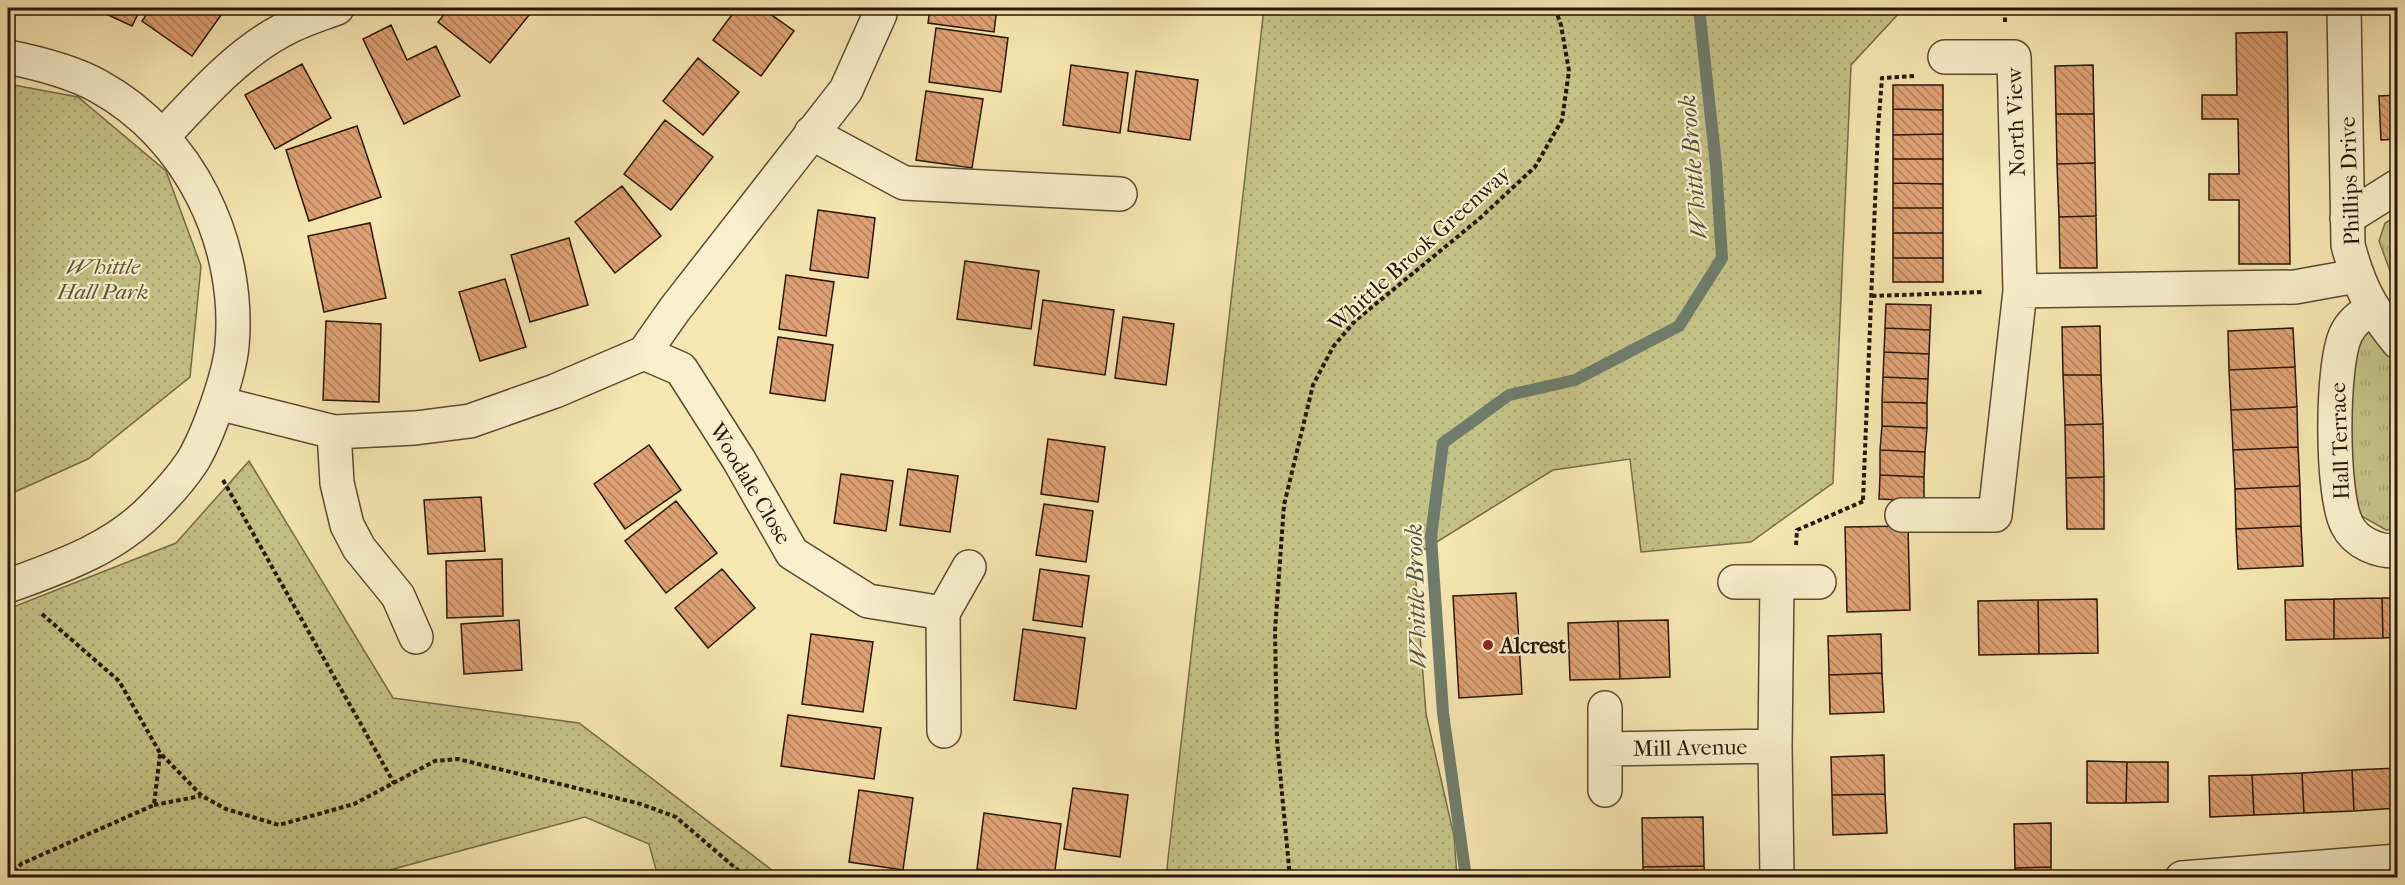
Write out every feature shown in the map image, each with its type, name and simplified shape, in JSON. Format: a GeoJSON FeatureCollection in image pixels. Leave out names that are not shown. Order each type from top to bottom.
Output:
{"type":"FeatureCollection","features":[{"type":"Feature","properties":{"kind":"street"},"geometry":{"type":"LineString","coordinates":[[162,137],[237,62],[256,47],[282,30],[337,8]]}},
{"type":"Feature","properties":{"kind":"street"},"geometry":{"type":"LineString","coordinates":[[218,403],[334,432],[416,428],[470,421],[555,392],[644,353],[675,309],[846,90],[880,14],[880,8]]}},
{"type":"Feature","properties":{"kind":"street","name":"Phillips Drive"},"geometry":{"type":"LineString","coordinates":[[2344,8],[2348,245],[2356,276],[2372,309],[2397,342]]}},
{"type":"Feature","properties":{"kind":"street"},"geometry":{"type":"LineString","coordinates":[[8,57],[32,62],[98,86],[129,107],[162,137],[190,171],[208,205],[220,240],[231,294],[232,347],[218,403],[192,461],[154,508],[111,543],[62,566],[8,586]]}},
{"type":"Feature","properties":{"kind":"street","name":"North View"},"geometry":{"type":"LineString","coordinates":[[1902,515],[1995,515],[2020,291],[2014,57],[1946,57]]}},
{"type":"Feature","properties":{"kind":"street"},"geometry":{"type":"LineString","coordinates":[[811,133],[904,183],[1120,194]]}},
{"type":"Feature","properties":{"kind":"street"},"geometry":{"type":"LineString","coordinates":[[2347,218],[2397,186]]}},
{"type":"Feature","properties":{"kind":"street"},"geometry":{"type":"LineString","coordinates":[[2020,291],[2295,287],[2356,276]]}},
{"type":"Feature","properties":{"kind":"street","name":"Hall Terrace"},"geometry":{"type":"LineString","coordinates":[[2372,309],[2358,317],[2346,334],[2338,358],[2336,488],[2347,526],[2358,540],[2374,549],[2397,551]]}},
{"type":"Feature","properties":{"kind":"street","name":"Woodale Close"},"geometry":{"type":"LineString","coordinates":[[644,353],[681,369],[739,460],[792,554],[868,601],[943,613]]}},
{"type":"Feature","properties":{"kind":"street"},"geometry":{"type":"LineString","coordinates":[[334,432],[338,483],[347,525],[359,548],[398,596],[416,637]]}},
{"type":"Feature","properties":{"kind":"street"},"geometry":{"type":"LineString","coordinates":[[944,731],[943,613],[969,567]]}},
{"type":"Feature","properties":{"kind":"street"},"geometry":{"type":"LineString","coordinates":[[1735,582],[1797,582]]}},
{"type":"Feature","properties":{"kind":"street","name":"Mill Avenue"},"geometry":{"type":"LineString","coordinates":[[1777,878],[1775,746],[1797,582]]}},
{"type":"Feature","properties":{"kind":"street","name":"Mill Avenue"},"geometry":{"type":"LineString","coordinates":[[1605,708],[1605,790]]}},
{"type":"Feature","properties":{"kind":"street","name":"Mill Avenue"},"geometry":{"type":"LineString","coordinates":[[1605,749],[1775,746]]}},
{"type":"Feature","properties":{"kind":"street"},"geometry":{"type":"LineString","coordinates":[[2182,878],[2397,861]]}},
{"type":"Feature","properties":{"kind":"path","name":"Whittle Brook Greenway"},"geometry":{"type":"LineString","coordinates":[[1290,878],[1277,740],[1275,631],[1284,505],[1313,385],[1333,347],[1355,321],[1479,219],[1535,167],[1562,120],[1569,71],[1562,24],[1556,8]]}},
{"type":"Feature","properties":{"kind":"path"},"geometry":{"type":"LineString","coordinates":[[1863,501],[1882,78],[1930,75],[1946,57]]}},
{"type":"Feature","properties":{"kind":"path"},"geometry":{"type":"LineString","coordinates":[[1872,296],[2020,291]]}},
{"type":"Feature","properties":{"kind":"path"},"geometry":{"type":"LineString","coordinates":[[219,473],[394,783]]}},
{"type":"Feature","properties":{"kind":"path"},"geometry":{"type":"LineString","coordinates":[[1797,582],[1797,530],[1863,501],[1902,515]]}},
{"type":"Feature","properties":{"kind":"path"},"geometry":{"type":"LineString","coordinates":[[41,613],[119,681],[160,753],[202,796],[226,809],[279,825],[354,804],[435,761],[458,759],[641,804],[676,816],[747,878]]}},
{"type":"Feature","properties":{"kind":"path"},"geometry":{"type":"LineString","coordinates":[[154,805],[160,753]]}},
{"type":"Feature","properties":{"kind":"path"},"geometry":{"type":"LineString","coordinates":[[10,878],[21,864],[154,805],[202,796]]}},
{"type":"Feature","properties":{"kind":"green space"},"geometry":{"type":"Polygon","coordinates":[[[1264,8],[1908,8],[1903,9],[1851,65],[1833,483],[1751,542],[1641,552],[1630,459],[1553,470],[1414,556],[1426,714],[1454,836],[1457,877],[1166,877],[1264,8]]]}},
{"type":"Feature","properties":{"kind":"green space","name":"Whittle Hall Park"},"geometry":{"type":"Polygon","coordinates":[[[8,84],[78,97],[166,171],[201,266],[190,377],[88,459],[8,495],[8,84]]]}},
{"type":"Feature","properties":{"kind":"green space"},"geometry":{"type":"Polygon","coordinates":[[[2397,216],[2397,290],[2379,241],[2385,223],[2397,216]]]}},
{"type":"Feature","properties":{"kind":"green space"},"geometry":{"type":"Polygon","coordinates":[[[2372,330],[2397,368],[2397,529],[2386,530],[2358,514],[2350,490],[2347,366],[2358,336],[2372,330]]]}},
{"type":"Feature","properties":{"kind":"green space"},"geometry":{"type":"Polygon","coordinates":[[[249,461],[393,698],[579,723],[781,877],[658,877],[649,844],[585,817],[364,877],[8,877],[8,609],[176,543],[249,461]]]}},
{"type":"Feature","properties":{"kind":"building"},"geometry":{"type":"Polygon","coordinates":[[[93,8],[141,8],[132,26],[93,8]]]}},
{"type":"Feature","properties":{"kind":"building"},"geometry":{"type":"Polygon","coordinates":[[[151,8],[226,8],[192,56],[142,21],[151,8]]]}},
{"type":"Feature","properties":{"kind":"building"},"geometry":{"type":"Polygon","coordinates":[[[449,8],[522,8],[530,14],[490,63],[438,22],[449,8]]]}},
{"type":"Feature","properties":{"kind":"building"},"geometry":{"type":"Polygon","coordinates":[[[737,8],[762,8],[794,31],[761,76],[713,40],[737,8]]]}},
{"type":"Feature","properties":{"kind":"building"},"geometry":{"type":"Polygon","coordinates":[[[930,8],[997,8],[994,32],[928,23],[930,8]]]}},
{"type":"Feature","properties":{"kind":"building"},"geometry":{"type":"Polygon","coordinates":[[[391,25],[407,60],[436,46],[460,96],[404,124],[363,39],[391,25]]]}},
{"type":"Feature","properties":{"kind":"building"},"geometry":{"type":"Polygon","coordinates":[[[936,28],[1008,38],[1001,92],[929,82],[936,28]]]}},
{"type":"Feature","properties":{"kind":"building"},"geometry":{"type":"Polygon","coordinates":[[[2287,32],[2290,264],[2239,264],[2239,200],[2209,200],[2209,174],[2239,174],[2238,119],[2202,119],[2202,95],[2237,95],[2236,33],[2287,32]]]}},
{"type":"Feature","properties":{"kind":"building"},"geometry":{"type":"Polygon","coordinates":[[[698,58],[739,92],[703,135],[663,101],[698,58]]]}},
{"type":"Feature","properties":{"kind":"building"},"geometry":{"type":"Polygon","coordinates":[[[302,64],[331,118],[275,149],[245,95],[302,64]]]}},
{"type":"Feature","properties":{"kind":"building"},"geometry":{"type":"Polygon","coordinates":[[[1071,65],[1128,73],[1120,133],[1063,125],[1071,65]]]}},
{"type":"Feature","properties":{"kind":"building"},"geometry":{"type":"Polygon","coordinates":[[[2093,65],[2094,114],[2056,114],[2055,66],[2093,65]]]}},
{"type":"Feature","properties":{"kind":"building"},"geometry":{"type":"Polygon","coordinates":[[[1136,71],[1198,80],[1190,140],[1128,131],[1136,71]]]}},
{"type":"Feature","properties":{"kind":"building"},"geometry":{"type":"Polygon","coordinates":[[[1893,85],[1943,85],[1943,110],[1893,109],[1893,85]]]}},
{"type":"Feature","properties":{"kind":"building"},"geometry":{"type":"Polygon","coordinates":[[[926,91],[983,99],[972,168],[916,160],[926,91]]]}},
{"type":"Feature","properties":{"kind":"building"},"geometry":{"type":"Polygon","coordinates":[[[2398,95],[2398,139],[2381,140],[2379,96],[2398,95]]]}},
{"type":"Feature","properties":{"kind":"building"},"geometry":{"type":"Polygon","coordinates":[[[1893,109],[1943,110],[1943,134],[1893,135],[1893,109]]]}},
{"type":"Feature","properties":{"kind":"building"},"geometry":{"type":"Polygon","coordinates":[[[2056,114],[2094,114],[2095,163],[2057,164],[2056,114]]]}},
{"type":"Feature","properties":{"kind":"building"},"geometry":{"type":"Polygon","coordinates":[[[665,120],[713,157],[671,210],[624,174],[665,120]]]}},
{"type":"Feature","properties":{"kind":"building"},"geometry":{"type":"Polygon","coordinates":[[[357,126],[381,197],[309,221],[286,150],[357,126]]]}},
{"type":"Feature","properties":{"kind":"building"},"geometry":{"type":"Polygon","coordinates":[[[1943,134],[1943,159],[1893,159],[1893,135],[1943,134]]]}},
{"type":"Feature","properties":{"kind":"building"},"geometry":{"type":"Polygon","coordinates":[[[1893,159],[1943,159],[1943,184],[1893,183],[1893,159]]]}},
{"type":"Feature","properties":{"kind":"building"},"geometry":{"type":"Polygon","coordinates":[[[2095,163],[2096,216],[2059,217],[2057,164],[2095,163]]]}},
{"type":"Feature","properties":{"kind":"building"},"geometry":{"type":"Polygon","coordinates":[[[1893,183],[1943,184],[1943,208],[1893,208],[1893,183]]]}},
{"type":"Feature","properties":{"kind":"building"},"geometry":{"type":"Polygon","coordinates":[[[622,186],[661,236],[615,273],[575,222],[622,186]]]}},
{"type":"Feature","properties":{"kind":"building"},"geometry":{"type":"Polygon","coordinates":[[[1893,208],[1943,208],[1943,233],[1893,233],[1893,208]]]}},
{"type":"Feature","properties":{"kind":"building"},"geometry":{"type":"Polygon","coordinates":[[[818,210],[875,218],[868,278],[810,270],[818,210]]]}},
{"type":"Feature","properties":{"kind":"building"},"geometry":{"type":"Polygon","coordinates":[[[2096,216],[2097,268],[2060,268],[2059,217],[2096,216]]]}},
{"type":"Feature","properties":{"kind":"building"},"geometry":{"type":"Polygon","coordinates":[[[370,223],[386,298],[324,312],[308,236],[370,223]]]}},
{"type":"Feature","properties":{"kind":"building"},"geometry":{"type":"Polygon","coordinates":[[[1893,233],[1943,233],[1943,258],[1893,258],[1893,233]]]}},
{"type":"Feature","properties":{"kind":"building"},"geometry":{"type":"Polygon","coordinates":[[[569,238],[588,305],[530,322],[511,255],[569,238]]]}},
{"type":"Feature","properties":{"kind":"building"},"geometry":{"type":"Polygon","coordinates":[[[1893,258],[1943,258],[1943,282],[1893,282],[1893,258]]]}},
{"type":"Feature","properties":{"kind":"building"},"geometry":{"type":"Polygon","coordinates":[[[965,261],[1039,271],[1031,329],[957,319],[965,261]]]}},
{"type":"Feature","properties":{"kind":"building"},"geometry":{"type":"Polygon","coordinates":[[[786,275],[834,282],[826,336],[779,329],[786,275]]]}},
{"type":"Feature","properties":{"kind":"building"},"geometry":{"type":"Polygon","coordinates":[[[505,279],[526,347],[480,361],[459,292],[505,279]]]}},
{"type":"Feature","properties":{"kind":"building"},"geometry":{"type":"Polygon","coordinates":[[[1043,300],[1114,310],[1105,375],[1034,365],[1043,300]]]}},
{"type":"Feature","properties":{"kind":"building"},"geometry":{"type":"Polygon","coordinates":[[[1886,304],[1931,305],[1930,330],[1885,328],[1886,304]]]}},
{"type":"Feature","properties":{"kind":"building"},"geometry":{"type":"Polygon","coordinates":[[[1123,317],[1174,324],[1166,385],[1115,378],[1123,317]]]}},
{"type":"Feature","properties":{"kind":"building"},"geometry":{"type":"Polygon","coordinates":[[[326,321],[381,324],[379,402],[323,400],[326,321]]]}},
{"type":"Feature","properties":{"kind":"building"},"geometry":{"type":"Polygon","coordinates":[[[2100,326],[2101,375],[2063,375],[2062,327],[2100,326]]]}},
{"type":"Feature","properties":{"kind":"building"},"geometry":{"type":"Polygon","coordinates":[[[1885,328],[1930,330],[1929,354],[1884,352],[1885,328]]]}},
{"type":"Feature","properties":{"kind":"building"},"geometry":{"type":"Polygon","coordinates":[[[2293,328],[2295,367],[2229,370],[2228,331],[2293,328]]]}},
{"type":"Feature","properties":{"kind":"building"},"geometry":{"type":"Polygon","coordinates":[[[778,337],[833,345],[825,401],[770,393],[778,337]]]}},
{"type":"Feature","properties":{"kind":"building"},"geometry":{"type":"Polygon","coordinates":[[[1884,352],[1929,354],[1928,379],[1883,377],[1884,352]]]}},
{"type":"Feature","properties":{"kind":"building"},"geometry":{"type":"Polygon","coordinates":[[[2295,367],[2297,407],[2231,410],[2229,370],[2295,367]]]}},
{"type":"Feature","properties":{"kind":"building"},"geometry":{"type":"Polygon","coordinates":[[[2063,375],[2101,375],[2103,424],[2065,425],[2063,375]]]}},
{"type":"Feature","properties":{"kind":"building"},"geometry":{"type":"Polygon","coordinates":[[[1883,377],[1928,379],[1927,403],[1882,402],[1883,377]]]}},
{"type":"Feature","properties":{"kind":"building"},"geometry":{"type":"Polygon","coordinates":[[[1882,402],[1927,403],[1927,428],[1882,426],[1882,402]]]}},
{"type":"Feature","properties":{"kind":"building"},"geometry":{"type":"Polygon","coordinates":[[[2297,407],[2298,447],[2233,450],[2231,410],[2297,407]]]}},
{"type":"Feature","properties":{"kind":"building"},"geometry":{"type":"Polygon","coordinates":[[[2103,424],[2104,477],[2066,478],[2065,425],[2103,424]]]}},
{"type":"Feature","properties":{"kind":"building"},"geometry":{"type":"Polygon","coordinates":[[[1882,426],[1927,428],[1925,452],[1880,450],[1882,426]]]}},
{"type":"Feature","properties":{"kind":"building"},"geometry":{"type":"Polygon","coordinates":[[[1048,439],[1105,447],[1098,502],[1041,494],[1048,439]]]}},
{"type":"Feature","properties":{"kind":"building"},"geometry":{"type":"Polygon","coordinates":[[[649,445],[681,490],[625,529],[594,484],[649,445]]]}},
{"type":"Feature","properties":{"kind":"building"},"geometry":{"type":"Polygon","coordinates":[[[2298,447],[2300,486],[2235,489],[2233,450],[2298,447]]]}},
{"type":"Feature","properties":{"kind":"building"},"geometry":{"type":"Polygon","coordinates":[[[1880,450],[1925,452],[1924,477],[1880,475],[1880,450]]]}},
{"type":"Feature","properties":{"kind":"building"},"geometry":{"type":"Polygon","coordinates":[[[908,469],[958,476],[950,532],[900,525],[908,469]]]}},
{"type":"Feature","properties":{"kind":"building"},"geometry":{"type":"Polygon","coordinates":[[[841,474],[893,481],[886,531],[834,523],[841,474]]]}},
{"type":"Feature","properties":{"kind":"building"},"geometry":{"type":"Polygon","coordinates":[[[1880,475],[1924,477],[1924,501],[1879,499],[1880,475]]]}},
{"type":"Feature","properties":{"kind":"building"},"geometry":{"type":"Polygon","coordinates":[[[2104,477],[2104,529],[2067,529],[2066,478],[2104,477]]]}},
{"type":"Feature","properties":{"kind":"building"},"geometry":{"type":"Polygon","coordinates":[[[2300,486],[2301,526],[2236,529],[2235,489],[2300,486]]]}},
{"type":"Feature","properties":{"kind":"building"},"geometry":{"type":"Polygon","coordinates":[[[481,497],[485,551],[428,554],[424,500],[481,497]]]}},
{"type":"Feature","properties":{"kind":"building"},"geometry":{"type":"Polygon","coordinates":[[[676,501],[717,553],[666,593],[625,541],[676,501]]]}},
{"type":"Feature","properties":{"kind":"building"},"geometry":{"type":"Polygon","coordinates":[[[1044,504],[1093,511],[1086,562],[1036,555],[1044,504]]]}},
{"type":"Feature","properties":{"kind":"building"},"geometry":{"type":"Polygon","coordinates":[[[1908,526],[1910,610],[1847,612],[1845,527],[1908,526]]]}},
{"type":"Feature","properties":{"kind":"building"},"geometry":{"type":"Polygon","coordinates":[[[2301,526],[2303,566],[2238,569],[2236,529],[2301,526]]]}},
{"type":"Feature","properties":{"kind":"building"},"geometry":{"type":"Polygon","coordinates":[[[502,559],[503,616],[447,618],[446,561],[502,559]]]}},
{"type":"Feature","properties":{"kind":"building"},"geometry":{"type":"Polygon","coordinates":[[[722,569],[755,608],[708,648],[675,608],[722,569]]]}},
{"type":"Feature","properties":{"kind":"building"},"geometry":{"type":"Polygon","coordinates":[[[1040,569],[1089,576],[1082,627],[1033,620],[1040,569]]]}},
{"type":"Feature","properties":{"kind":"building","name":"Alcrest"},"geometry":{"type":"Polygon","coordinates":[[[1516,593],[1522,694],[1459,698],[1453,596],[1516,593]]]}},
{"type":"Feature","properties":{"kind":"building"},"geometry":{"type":"Polygon","coordinates":[[[2382,598],[2383,638],[2334,639],[2334,599],[2382,598]]]}},
{"type":"Feature","properties":{"kind":"building"},"geometry":{"type":"Polygon","coordinates":[[[2382,598],[2398,598],[2398,637],[2383,638],[2382,598]]]}},
{"type":"Feature","properties":{"kind":"building"},"geometry":{"type":"Polygon","coordinates":[[[2097,599],[2098,653],[2039,654],[2038,600],[2097,599]]]}},
{"type":"Feature","properties":{"kind":"building"},"geometry":{"type":"Polygon","coordinates":[[[2334,599],[2334,639],[2286,640],[2285,600],[2334,599]]]}},
{"type":"Feature","properties":{"kind":"building"},"geometry":{"type":"Polygon","coordinates":[[[2038,600],[2039,654],[1979,655],[1978,601],[2038,600]]]}},
{"type":"Feature","properties":{"kind":"building"},"geometry":{"type":"Polygon","coordinates":[[[519,620],[522,670],[464,674],[461,624],[519,620]]]}},
{"type":"Feature","properties":{"kind":"building"},"geometry":{"type":"Polygon","coordinates":[[[1668,620],[1670,677],[1620,679],[1618,621],[1668,620]]]}},
{"type":"Feature","properties":{"kind":"building"},"geometry":{"type":"Polygon","coordinates":[[[1618,621],[1620,679],[1570,680],[1568,623],[1618,621]]]}},
{"type":"Feature","properties":{"kind":"building"},"geometry":{"type":"Polygon","coordinates":[[[1023,629],[1085,638],[1076,709],[1014,700],[1023,629]]]}},
{"type":"Feature","properties":{"kind":"building"},"geometry":{"type":"Polygon","coordinates":[[[811,634],[873,642],[863,712],[802,704],[811,634]]]}},
{"type":"Feature","properties":{"kind":"building"},"geometry":{"type":"Polygon","coordinates":[[[1881,634],[1882,673],[1829,675],[1828,636],[1881,634]]]}},
{"type":"Feature","properties":{"kind":"building"},"geometry":{"type":"Polygon","coordinates":[[[1882,673],[1884,712],[1830,714],[1829,675],[1882,673]]]}},
{"type":"Feature","properties":{"kind":"building"},"geometry":{"type":"Polygon","coordinates":[[[788,715],[881,728],[874,779],[781,766],[788,715]]]}},
{"type":"Feature","properties":{"kind":"building"},"geometry":{"type":"Polygon","coordinates":[[[1884,755],[1885,794],[1832,795],[1831,757],[1884,755]]]}},
{"type":"Feature","properties":{"kind":"building"},"geometry":{"type":"Polygon","coordinates":[[[2087,761],[2127,762],[2126,803],[2087,803],[2087,761]]]}},
{"type":"Feature","properties":{"kind":"building"},"geometry":{"type":"Polygon","coordinates":[[[2127,762],[2168,762],[2168,802],[2126,803],[2127,762]]]}},
{"type":"Feature","properties":{"kind":"building"},"geometry":{"type":"Polygon","coordinates":[[[2398,768],[2398,808],[2354,811],[2352,770],[2398,768]]]}},
{"type":"Feature","properties":{"kind":"building"},"geometry":{"type":"Polygon","coordinates":[[[2352,770],[2354,811],[2304,813],[2302,773],[2352,770]]]}},
{"type":"Feature","properties":{"kind":"building"},"geometry":{"type":"Polygon","coordinates":[[[2302,773],[2304,813],[2254,815],[2252,775],[2302,773]]]}},
{"type":"Feature","properties":{"kind":"building"},"geometry":{"type":"Polygon","coordinates":[[[2252,775],[2254,815],[2210,817],[2209,776],[2252,775]]]}},
{"type":"Feature","properties":{"kind":"building"},"geometry":{"type":"Polygon","coordinates":[[[1073,788],[1128,795],[1120,857],[1064,849],[1073,788]]]}},
{"type":"Feature","properties":{"kind":"building"},"geometry":{"type":"Polygon","coordinates":[[[859,790],[913,798],[903,870],[849,862],[859,790]]]}},
{"type":"Feature","properties":{"kind":"building"},"geometry":{"type":"Polygon","coordinates":[[[1885,794],[1887,833],[1833,835],[1832,795],[1885,794]]]}},
{"type":"Feature","properties":{"kind":"building"},"geometry":{"type":"Polygon","coordinates":[[[984,813],[1061,824],[1054,878],[1038,878],[977,869],[984,813]]]}},
{"type":"Feature","properties":{"kind":"building"},"geometry":{"type":"Polygon","coordinates":[[[1703,817],[1704,866],[1643,867],[1642,818],[1703,817]]]}},
{"type":"Feature","properties":{"kind":"building"},"geometry":{"type":"Polygon","coordinates":[[[2051,823],[2051,867],[2015,868],[2014,824],[2051,823]]]}},
{"type":"Feature","properties":{"kind":"building"},"geometry":{"type":"Polygon","coordinates":[[[1704,866],[1705,878],[1643,878],[1643,867],[1704,866]]]}},
{"type":"Feature","properties":{"kind":"building"},"geometry":{"type":"Polygon","coordinates":[[[2051,867],[2051,878],[2015,878],[2015,868],[2051,867]]]}},
{"type":"Feature","properties":{"kind":"waterway","name":"Whittle Brook"},"geometry":{"type":"LineString","coordinates":[[1466,878],[1443,713],[1431,537],[1443,443],[1509,395],[1575,380],[1679,326],[1722,258],[1716,165],[1699,8]]}},
{"type":"Feature","properties":{"kind":"place","name":"Alcrest"},"geometry":{"type":"Point","coordinates":[1488,645]}}]}
